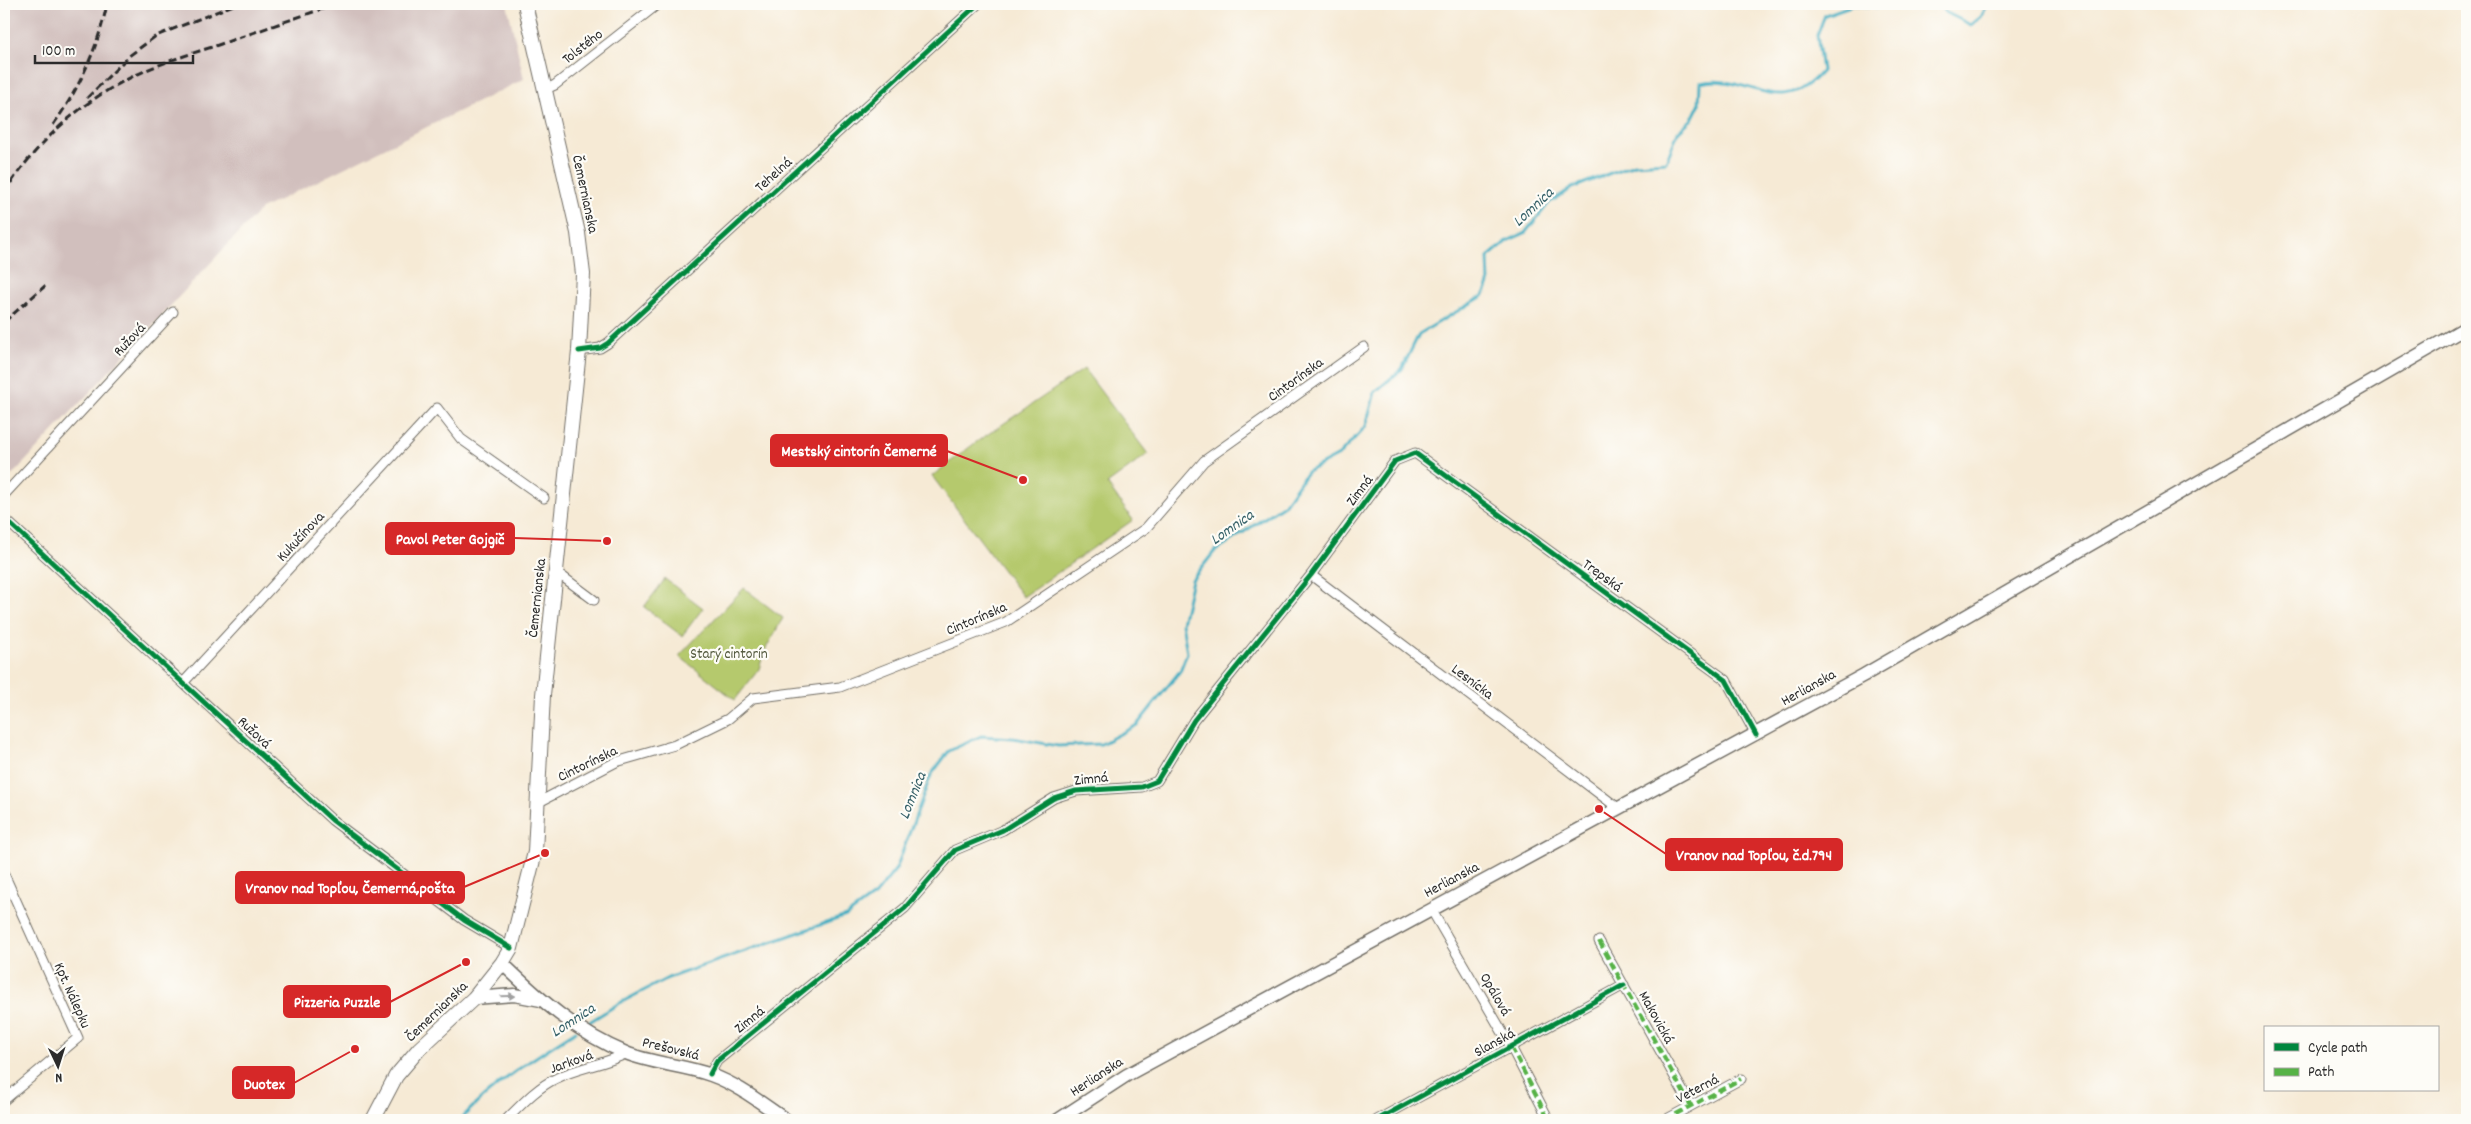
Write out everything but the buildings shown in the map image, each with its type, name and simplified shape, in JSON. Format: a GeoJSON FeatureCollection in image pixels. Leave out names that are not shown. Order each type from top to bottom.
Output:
{"type":"FeatureCollection","features":[{"type":"Feature","properties":{"kind":"main road","name":"Čemernianska"},"geometry":{"type":"LineString","coordinates":[[373,1120],[396,1076],[419,1049],[474,998],[502,963],[511,948],[535,852],[543,695],[579,352],[583,284],[581,250],[546,89],[525,4]]}},
{"type":"Feature","properties":{"kind":"main road","name":"Herlianska"},"geometry":{"type":"LineString","coordinates":[[1058,1120],[1127,1075],[1864,675],[2467,327]]}},
{"type":"Feature","properties":{"kind":"main road","name":"Prešovská"},"geometry":{"type":"LineString","coordinates":[[502,963],[541,1000],[566,1019],[599,1039],[627,1053],[710,1074],[748,1093],[786,1120]]}},
{"type":"Feature","properties":{"kind":"main road"},"geometry":{"type":"LineString","coordinates":[[474,998],[514,996],[541,1000]]}},
{"type":"Feature","properties":{"kind":"street","name":"Tolstého"},"geometry":{"type":"LineString","coordinates":[[546,89],[555,85],[658,4]]}},
{"type":"Feature","properties":{"kind":"street","name":"Tehelná"},"geometry":{"type":"LineString","coordinates":[[579,352],[591,351],[608,343],[978,4]]}},
{"type":"Feature","properties":{"kind":"street","name":"Ružová"},"geometry":{"type":"LineString","coordinates":[[4,494],[173,312]]}},
{"type":"Feature","properties":{"kind":"street","name":"Cintorínska"},"geometry":{"type":"LineString","coordinates":[[539,802],[616,762],[675,745],[728,719],[753,698],[840,687],[1006,622],[1146,528],[1204,461],[1364,347]]}},
{"type":"Feature","properties":{"kind":"street","name":"Kukučínova"},"geometry":{"type":"LineString","coordinates":[[183,683],[437,408],[461,439],[544,498]]}},
{"type":"Feature","properties":{"kind":"street","name":"Zimná"},"geometry":{"type":"LineString","coordinates":[[710,1074],[717,1061],[905,908],[955,850],[1003,830],[1054,798],[1076,791],[1142,787],[1157,781],[1194,720],[1311,575],[1395,461],[1415,453]]}},
{"type":"Feature","properties":{"kind":"street","name":"Trepská"},"geometry":{"type":"LineString","coordinates":[[1415,453],[1726,680],[1756,734]]}},
{"type":"Feature","properties":{"kind":"street","name":"Ružová"},"geometry":{"type":"LineString","coordinates":[[4,511],[6,520],[332,820],[464,920],[511,948]]}},
{"type":"Feature","properties":{"kind":"street"},"geometry":{"type":"LineString","coordinates":[[555,571],[594,600]]}},
{"type":"Feature","properties":{"kind":"street","name":"Lesnícka"},"geometry":{"type":"LineString","coordinates":[[1311,575],[1618,808]]}},
{"type":"Feature","properties":{"kind":"street","name":"Kpt. Nálepku"},"geometry":{"type":"LineString","coordinates":[[4,874],[78,1038],[4,1100]]}},
{"type":"Feature","properties":{"kind":"street","name":"Opálová"},"geometry":{"type":"LineString","coordinates":[[1431,909],[1511,1047],[1549,1120]]}},
{"type":"Feature","properties":{"kind":"street","name":"Makovická"},"geometry":{"type":"LineString","coordinates":[[1599,941],[1691,1106]]}},
{"type":"Feature","properties":{"kind":"street","name":"Slanská"},"geometry":{"type":"LineString","coordinates":[[1377,1120],[1624,985]]}},
{"type":"Feature","properties":{"kind":"street","name":"Jarková"},"geometry":{"type":"LineString","coordinates":[[506,1120],[527,1098],[555,1078],[610,1062],[627,1053]]}},
{"type":"Feature","properties":{"kind":"street","name":"Veterná"},"geometry":{"type":"LineString","coordinates":[[1665,1120],[1741,1080]]}},
{"type":"Feature","properties":{"kind":"shaded area"},"geometry":{"type":"Polygon","coordinates":[[[4,4],[507,4],[524,79],[261,209],[17,470],[4,481],[4,4]]]}},
{"type":"Feature","properties":{"kind":"green space"},"geometry":{"type":"Polygon","coordinates":[[[1084,369],[1148,454],[1107,484],[1133,520],[1023,597],[932,476],[975,443],[1084,369]]]}},
{"type":"Feature","properties":{"kind":"green space"},"geometry":{"type":"Polygon","coordinates":[[[665,579],[703,608],[682,636],[644,607],[665,579]]]}},
{"type":"Feature","properties":{"kind":"green space","name":"Starý cintorín"},"geometry":{"type":"Polygon","coordinates":[[[744,588],[783,618],[764,652],[759,669],[735,700],[679,656],[744,588]]]}},
{"type":"Feature","properties":{"kind":"waterway","name":"Lomnica"},"geometry":{"type":"LineString","coordinates":[[583,1026],[618,1004],[668,978],[846,916],[875,895],[896,869],[931,775],[949,751],[981,736],[1013,738],[1058,746],[1101,744],[1137,725],[1180,671],[1187,653],[1182,623],[1192,580],[1214,552],[1284,505],[1307,472],[1339,455],[1366,426],[1375,392],[1402,369],[1419,334],[1483,296],[1489,284],[1488,257],[1507,241],[1525,233],[1549,203],[1572,188],[1634,164],[1666,162],[1678,132],[1692,119],[1699,105],[1700,83],[1717,81],[1763,92],[1778,94],[1792,92],[1807,85],[1822,71],[1817,35],[1825,15],[1853,5],[1877,7],[1884,4]]}},
{"type":"Feature","properties":{"kind":"waterway","name":"Lomnica"},"geometry":{"type":"LineString","coordinates":[[1939,4],[1945,12],[1971,25],[1981,17],[1988,4]]}},
{"type":"Feature","properties":{"kind":"waterway","name":"Lomnica"},"geometry":{"type":"LineString","coordinates":[[460,1120],[500,1083],[576,1031]]}},
{"type":"Feature","properties":{"kind":"railway"},"geometry":{"type":"LineString","coordinates":[[53,125],[71,97],[86,68],[93,52],[107,4]]}},
{"type":"Feature","properties":{"kind":"railway"},"geometry":{"type":"LineString","coordinates":[[87,98],[129,56],[156,36],[236,4]]}},
{"type":"Feature","properties":{"kind":"railway"},"geometry":{"type":"LineString","coordinates":[[4,193],[17,174],[46,140],[79,110],[116,85],[166,62],[337,4]]}},
{"type":"Feature","properties":{"kind":"railway"},"geometry":{"type":"LineString","coordinates":[[4,322],[45,286]]}},
{"type":"Feature","properties":{"kind":"marked path"},"geometry":{"type":"LineString","coordinates":[[1599,941],[1691,1106]]}},
{"type":"Feature","properties":{"kind":"marked path"},"geometry":{"type":"LineString","coordinates":[[1511,1047],[1549,1120]]}},
{"type":"Feature","properties":{"kind":"marked path"},"geometry":{"type":"LineString","coordinates":[[1665,1120],[1741,1079]]}},
{"type":"Feature","properties":{"kind":"cycle path"},"geometry":{"type":"LineString","coordinates":[[579,351],[600,348],[608,343],[978,4]]}},
{"type":"Feature","properties":{"kind":"cycle path"},"geometry":{"type":"LineString","coordinates":[[710,1074],[717,1061],[905,908],[955,850],[1003,830],[1054,798],[1076,791],[1142,787],[1157,781],[1194,720],[1311,575],[1395,461],[1415,453],[1726,680],[1756,735]]}},
{"type":"Feature","properties":{"kind":"cycle path"},"geometry":{"type":"LineString","coordinates":[[4,511],[6,520],[332,820],[464,920],[511,948]]}},
{"type":"Feature","properties":{"kind":"cycle path"},"geometry":{"type":"LineString","coordinates":[[1377,1120],[1624,985]]}},
{"type":"Feature","properties":{"kind":"place","name":"Mestský cintorín Čemerné"},"geometry":{"type":"Point","coordinates":[1023,480]}},
{"type":"Feature","properties":{"kind":"place","name":"Pavol Peter Gojgič"},"geometry":{"type":"Point","coordinates":[607,541]}},
{"type":"Feature","properties":{"kind":"place","name":"Vranov nad Topľou, č.d.794"},"geometry":{"type":"Point","coordinates":[1599,809]}},
{"type":"Feature","properties":{"kind":"place","name":"Vranov nad Topľou, Čemerná,pošta"},"geometry":{"type":"Point","coordinates":[545,853]}},
{"type":"Feature","properties":{"kind":"place","name":"Pizzeria Puzzle"},"geometry":{"type":"Point","coordinates":[466,962]}},
{"type":"Feature","properties":{"kind":"place","name":"Duotex"},"geometry":{"type":"Point","coordinates":[355,1049]}}]}
